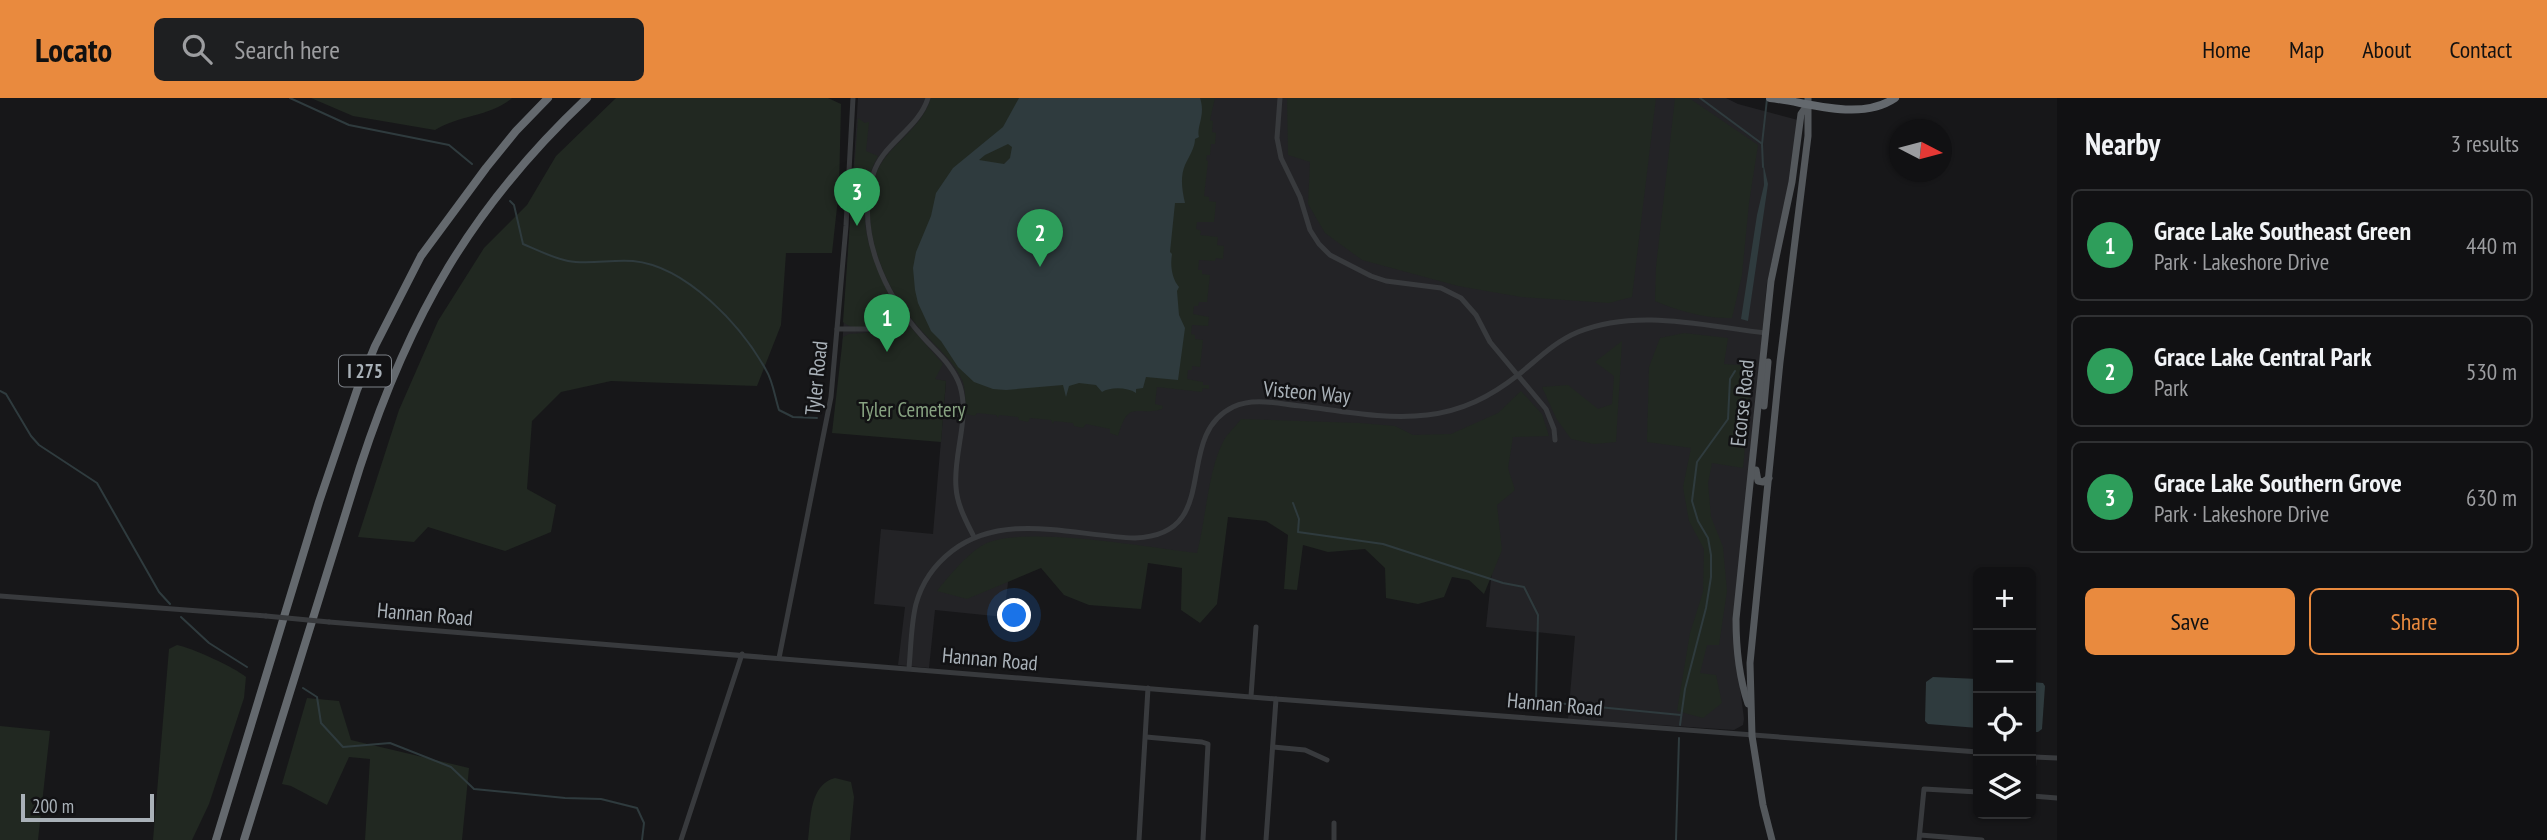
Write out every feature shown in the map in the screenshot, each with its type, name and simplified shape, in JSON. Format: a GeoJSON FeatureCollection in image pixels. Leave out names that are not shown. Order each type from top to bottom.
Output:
{"type":"FeatureCollection","features":[{"type":"Feature","properties":{"kind":"highway","name":"I 275"},"geometry":{"type":"LineString","coordinates":[[216,840],[319,502],[375,346],[421,256],[486,168],[548,98]]}},
{"type":"Feature","properties":{"kind":"highway","name":"I 275"},"geometry":{"type":"LineString","coordinates":[[244,840],[360,467],[401,356],[434,290],[474,226],[534,151],[587,98]]}},
{"type":"Feature","properties":{"kind":"highway"},"geometry":{"type":"LineString","coordinates":[[1772,98],[1859,109],[1876,107],[1895,98]]}},
{"type":"Feature","properties":{"kind":"main road","name":"Ecorse Road"},"geometry":{"type":"LineString","coordinates":[[1749,708],[1736,640],[1743,551],[1771,281],[1792,182],[1801,114],[1808,101]]}},
{"type":"Feature","properties":{"kind":"main road","name":"Ecorse Road"},"geometry":{"type":"LineString","coordinates":[[1772,840],[1763,805],[1749,708],[1751,640],[1808,136],[1808,101]]}},
{"type":"Feature","properties":{"kind":"main road"},"geometry":{"type":"LineString","coordinates":[[1771,281],[1776,272],[1781,272],[1791,281]]}},
{"type":"Feature","properties":{"kind":"main road"},"geometry":{"type":"LineString","coordinates":[[1765,352],[1768,373],[1756,478],[1760,482],[1769,478]]}},
{"type":"Feature","properties":{"kind":"main road"},"geometry":{"type":"LineString","coordinates":[[1743,551],[1746,559],[1742,601],[1746,604],[1755,600]]}},
{"type":"Feature","properties":{"kind":"street","name":"Tyler Road"},"geometry":{"type":"LineString","coordinates":[[779,658],[826,434],[837,330],[853,98]]}},
{"type":"Feature","properties":{"kind":"street"},"geometry":{"type":"LineString","coordinates":[[928,98],[914,123],[878,161],[868,193],[868,220],[872,248],[904,315],[949,365],[959,385],[962,408],[955,485],[959,505],[974,537]]}},
{"type":"Feature","properties":{"kind":"street"},"geometry":{"type":"LineString","coordinates":[[1280,98],[1277,138],[1281,158],[1299,194],[1310,230],[1319,244],[1336,258],[1371,276],[1386,281],[1441,288],[1456,294],[1473,310],[1490,342],[1546,409],[1554,429],[1555,440]]}},
{"type":"Feature","properties":{"kind":"street"},"geometry":{"type":"LineString","coordinates":[[837,330],[875,329],[904,315]]}},
{"type":"Feature","properties":{"kind":"street","name":"Visteon Way"},"geometry":{"type":"LineString","coordinates":[[909,668],[914,614],[924,584],[943,558],[974,537],[1013,528],[1135,538],[1163,531],[1180,519],[1191,501],[1200,449],[1207,431],[1225,411],[1243,403],[1268,402],[1393,416],[1424,416],[1451,411],[1481,400],[1565,338],[1590,328],[1615,322],[1646,320],[1766,333]]}},
{"type":"Feature","properties":{"kind":"street","name":"Hannan Road"},"geometry":{"type":"LineString","coordinates":[[0,596],[1276,699],[1973,752]]}},
{"type":"Feature","properties":{"kind":"street"},"geometry":{"type":"LineString","coordinates":[[1251,696],[1256,627]]}},
{"type":"Feature","properties":{"kind":"street"},"geometry":{"type":"LineString","coordinates":[[681,840],[742,654]]}},
{"type":"Feature","properties":{"kind":"street"},"geometry":{"type":"LineString","coordinates":[[1139,840],[1149,688]]}},
{"type":"Feature","properties":{"kind":"street"},"geometry":{"type":"LineString","coordinates":[[1266,840],[1276,699]]}},
{"type":"Feature","properties":{"kind":"street"},"geometry":{"type":"LineString","coordinates":[[1146,737],[1202,741],[1208,744],[1203,840]]}},
{"type":"Feature","properties":{"kind":"street"},"geometry":{"type":"LineString","coordinates":[[1273,747],[1305,750],[1327,760]]}},
{"type":"Feature","properties":{"kind":"street"},"geometry":{"type":"LineString","coordinates":[[2036,757],[2057,758]]}},
{"type":"Feature","properties":{"kind":"street"},"geometry":{"type":"LineString","coordinates":[[1973,792],[1924,789],[1920,838],[1983,840]]}},
{"type":"Feature","properties":{"kind":"street"},"geometry":{"type":"LineString","coordinates":[[2036,796],[2057,798]]}},
{"type":"Feature","properties":{"kind":"street"},"geometry":{"type":"LineString","coordinates":[[1334,823],[1334,840]]}},
{"type":"Feature","properties":{"kind":"shaded area"},"geometry":{"type":"Polygon","coordinates":[[[858,98],[1726,98],[1738,104],[1798,120],[1792,173],[1767,282],[1761,346],[1735,648],[1743,725],[1734,730],[1568,719],[1575,636],[1486,627],[1496,533],[1213,499],[1206,559],[1013,539],[1004,617],[935,610],[929,668],[898,665],[905,607],[874,604],[881,529],[933,534],[946,381],[935,380],[842,349],[858,98]]]}},
{"type":"Feature","properties":{"kind":"shaded area"},"geometry":{"type":"Polygon","coordinates":[[[1019,98],[1200,98],[1202,110],[1199,137],[1195,139],[1183,170],[1185,203],[1175,203],[1170,252],[1173,276],[1179,287],[1179,315],[1185,328],[1178,380],[1146,377],[1143,388],[1136,389],[1136,393],[1119,388],[1102,392],[1096,385],[1079,383],[1069,386],[1066,397],[1063,385],[993,389],[974,382],[958,367],[931,331],[918,303],[913,268],[936,193],[953,168],[1003,127],[1019,98]],[[1008,144],[979,160],[1004,164],[1010,158],[1012,147],[1008,144]]]}},
{"type":"Feature","properties":{"kind":"shaded area"},"geometry":{"type":"Polygon","coordinates":[[[1763,162],[1768,184],[1748,321],[1741,319],[1764,185],[1763,162]]]}},
{"type":"Feature","properties":{"kind":"shaded area"},"geometry":{"type":"Polygon","coordinates":[[[1933,677],[1973,679],[1973,728],[1928,724],[1925,721],[1926,682],[1933,677]]]}},
{"type":"Feature","properties":{"kind":"shaded area"},"geometry":{"type":"Polygon","coordinates":[[[2036,682],[2045,686],[2042,729],[2038,732],[2036,682]]]}},
{"type":"Feature","properties":{"kind":"green space"},"geometry":{"type":"Polygon","coordinates":[[[311,98],[512,98],[495,108],[435,130],[353,116],[311,98]]]}},
{"type":"Feature","properties":{"kind":"green space"},"geometry":{"type":"Polygon","coordinates":[[[616,98],[828,98],[841,104],[839,189],[832,253],[786,253],[781,325],[757,386],[611,381],[561,392],[532,421],[527,489],[556,505],[551,532],[505,551],[428,527],[414,542],[358,537],[399,410],[438,321],[484,248],[527,205],[556,156],[616,98]]]}},
{"type":"Feature","properties":{"kind":"green space"},"geometry":{"type":"Polygon","coordinates":[[[931,98],[1215,98],[1210,120],[1213,121],[1212,132],[1216,133],[1215,144],[1211,144],[1210,155],[1207,155],[1204,196],[1209,197],[1209,201],[1216,202],[1214,222],[1197,222],[1196,229],[1201,231],[1200,235],[1218,237],[1217,245],[1224,246],[1223,259],[1199,260],[1198,270],[1202,270],[1202,274],[1210,275],[1207,302],[1199,302],[1198,306],[1194,306],[1193,314],[1209,317],[1208,326],[1192,325],[1191,334],[1195,335],[1195,339],[1203,340],[1200,367],[1192,366],[1192,370],[1188,370],[1187,379],[1203,382],[1203,385],[1209,385],[1209,389],[1203,388],[1202,392],[1157,387],[1155,404],[1163,406],[1162,409],[1130,413],[1118,436],[1110,433],[1110,429],[1086,424],[1083,428],[1074,426],[1073,423],[1054,421],[1053,424],[1051,420],[1030,418],[1028,422],[1019,420],[1018,417],[999,415],[998,418],[996,415],[966,414],[964,386],[959,374],[895,295],[880,262],[871,226],[871,191],[875,176],[890,152],[918,123],[931,98]]]}},
{"type":"Feature","properties":{"kind":"green space"},"geometry":{"type":"Polygon","coordinates":[[[1287,98],[1656,98],[1632,297],[1609,303],[1521,297],[1458,286],[1362,260],[1325,233],[1308,204],[1310,162],[1288,155],[1287,98]]]}},
{"type":"Feature","properties":{"kind":"green space"},"geometry":{"type":"Polygon","coordinates":[[[1675,98],[1689,98],[1758,145],[1742,275],[1732,318],[1693,314],[1655,301],[1656,267],[1675,98]]]}},
{"type":"Feature","properties":{"kind":"green space"},"geometry":{"type":"Polygon","coordinates":[[[858,118],[865,123],[869,122],[866,151],[878,156],[865,195],[867,236],[870,249],[898,312],[887,321],[864,328],[849,326],[843,322],[853,181],[858,175],[854,173],[858,118]]]}},
{"type":"Feature","properties":{"kind":"green space","name":"Tyler Cemetery"},"geometry":{"type":"Polygon","coordinates":[[[900,321],[906,322],[943,364],[935,379],[946,381],[941,442],[832,433],[843,337],[849,334],[878,332],[900,321]]]}},
{"type":"Feature","properties":{"kind":"green space"},"geometry":{"type":"Polygon","coordinates":[[[1684,333],[1728,338],[1724,364],[1753,366],[1743,468],[1712,463],[1708,483],[1711,517],[1723,547],[1727,591],[1719,645],[1707,645],[1700,673],[1716,675],[1722,703],[1703,718],[1677,711],[1690,633],[1703,592],[1704,549],[1689,521],[1683,487],[1691,448],[1647,442],[1649,367],[1660,338],[1684,333]]]}},
{"type":"Feature","properties":{"kind":"green space"},"geometry":{"type":"Polygon","coordinates":[[[1622,341],[1616,442],[1594,444],[1571,439],[1556,418],[1542,387],[1568,385],[1598,409],[1612,404],[1614,376],[1595,362],[1622,341]]]}},
{"type":"Feature","properties":{"kind":"green space"},"geometry":{"type":"Polygon","coordinates":[[[1521,391],[1542,414],[1549,436],[1513,437],[1508,468],[1515,490],[1497,505],[1502,550],[1484,594],[1469,580],[1452,577],[1444,597],[1418,604],[1386,598],[1385,568],[1365,549],[1328,552],[1303,545],[1297,590],[1284,589],[1288,535],[1266,521],[1228,517],[1217,604],[1200,623],[1181,610],[1182,568],[1148,563],[1141,609],[1089,605],[1064,595],[1041,568],[967,599],[937,591],[971,554],[983,545],[1001,539],[1086,539],[1197,553],[1214,465],[1226,437],[1241,419],[1360,423],[1395,426],[1413,435],[1451,434],[1498,413],[1521,391]]]}},
{"type":"Feature","properties":{"kind":"green space"},"geometry":{"type":"Polygon","coordinates":[[[177,645],[213,658],[246,677],[244,698],[209,804],[192,840],[153,840],[169,649],[177,645]]]}},
{"type":"Feature","properties":{"kind":"green space"},"geometry":{"type":"Polygon","coordinates":[[[307,698],[339,701],[351,740],[469,768],[462,840],[365,840],[370,759],[349,757],[327,805],[282,784],[307,698]]]}},
{"type":"Feature","properties":{"kind":"green space"},"geometry":{"type":"Polygon","coordinates":[[[0,726],[50,731],[38,840],[0,840],[0,726]]]}},
{"type":"Feature","properties":{"kind":"green space"},"geometry":{"type":"Polygon","coordinates":[[[835,778],[851,782],[854,797],[850,840],[808,840],[816,795],[826,782],[835,778]]]}},
{"type":"Feature","properties":{"kind":"waterway"},"geometry":{"type":"LineString","coordinates":[[290,98],[349,125],[449,145],[472,164]]}},
{"type":"Feature","properties":{"kind":"waterway"},"geometry":{"type":"LineString","coordinates":[[1700,98],[1761,143]]}},
{"type":"Feature","properties":{"kind":"waterway"},"geometry":{"type":"LineString","coordinates":[[1763,167],[1762,144],[1767,99]]}},
{"type":"Feature","properties":{"kind":"waterway"},"geometry":{"type":"LineString","coordinates":[[510,201],[514,205],[523,244],[568,261],[633,261],[653,265],[692,286],[727,317],[755,353],[770,379],[779,410],[793,417],[817,418]]}},
{"type":"Feature","properties":{"kind":"waterway"},"geometry":{"type":"LineString","coordinates":[[1680,725],[1685,689],[1706,608],[1711,577],[1708,538],[1698,521],[1692,501],[1697,462],[1728,419],[1730,379],[1735,371]]}},
{"type":"Feature","properties":{"kind":"waterway"},"geometry":{"type":"LineString","coordinates":[[0,391],[6,394],[39,445],[97,483],[159,592],[170,604]]}},
{"type":"Feature","properties":{"kind":"waterway"},"geometry":{"type":"LineString","coordinates":[[1293,503],[1299,519],[1298,532],[1383,544],[1503,583],[1524,587],[1538,615],[1536,701],[1681,715]]}},
{"type":"Feature","properties":{"kind":"waterway"},"geometry":{"type":"LineString","coordinates":[[181,617],[209,643],[247,667]]}},
{"type":"Feature","properties":{"kind":"waterway"},"geometry":{"type":"LineString","coordinates":[[303,688],[317,697],[321,723],[343,747],[390,743],[451,767],[474,789],[601,799],[637,808],[644,823],[642,840]]}},
{"type":"Feature","properties":{"kind":"waterway"},"geometry":{"type":"LineString","coordinates":[[1676,840],[1679,738]]}},
{"type":"Feature","properties":{"kind":"place","name":"Grace Lake Southern Grove"},"geometry":{"type":"Point","coordinates":[857,226]}},
{"type":"Feature","properties":{"kind":"place","name":"Grace Lake Central Park"},"geometry":{"type":"Point","coordinates":[1040,267]}},
{"type":"Feature","properties":{"kind":"place","name":"Grace Lake Southeast Green"},"geometry":{"type":"Point","coordinates":[887,352]}}]}
